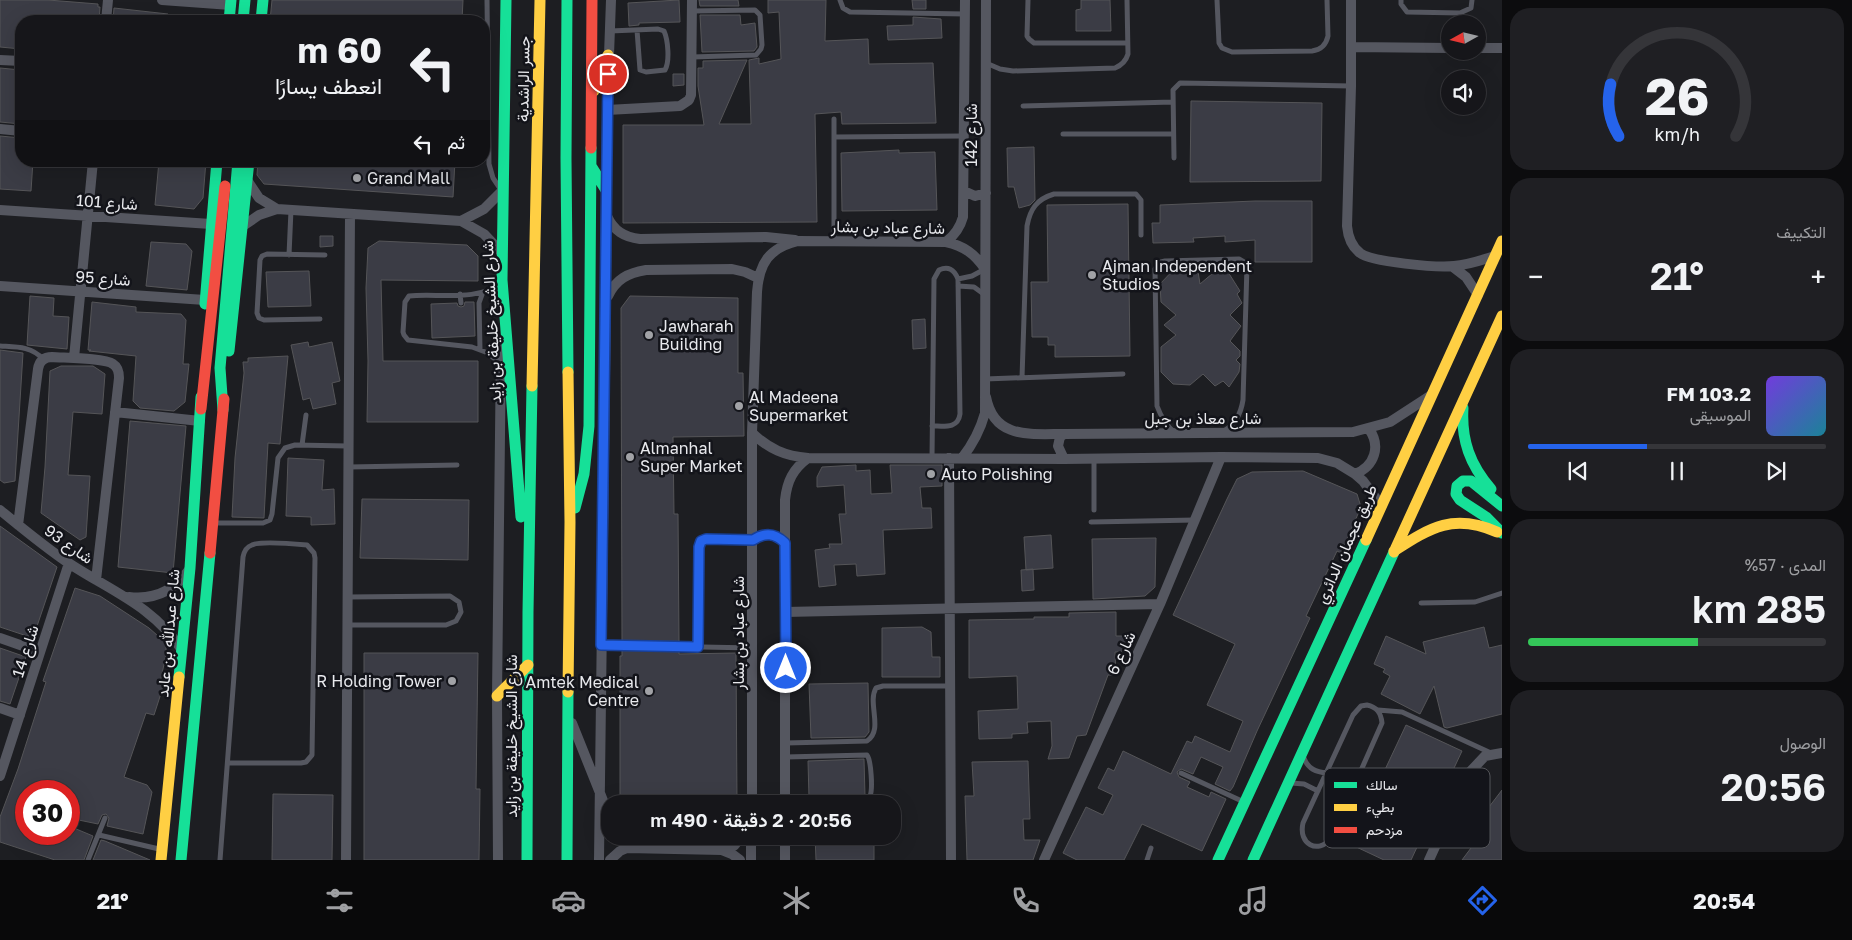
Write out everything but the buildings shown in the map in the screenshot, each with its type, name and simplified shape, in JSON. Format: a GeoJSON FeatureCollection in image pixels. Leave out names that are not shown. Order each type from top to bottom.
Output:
{"type":"FeatureCollection","features":[{"type":"Feature","properties":{"kind":"main road"},"geometry":{"type":"LineString","coordinates":[[244,15],[245,0]]}},
{"type":"Feature","properties":{"kind":"main road"},"geometry":{"type":"LineString","coordinates":[[253,15],[254,0]]}},
{"type":"Feature","properties":{"kind":"main road"},"geometry":{"type":"LineString","coordinates":[[262,15],[263,0]]}},
{"type":"Feature","properties":{"kind":"main road","name":"شارع الشيخ خليفة بن زايد"},"geometry":{"type":"LineString","coordinates":[[506,0],[502,280],[528,612]]}},
{"type":"Feature","properties":{"kind":"main road","name":"جسر الراشدية"},"geometry":{"type":"LineString","coordinates":[[538,159],[540,0]]}},
{"type":"Feature","properties":{"kind":"main road"},"geometry":{"type":"LineString","coordinates":[[567,0],[566,158],[570,522],[568,860]]}},
{"type":"Feature","properties":{"kind":"main road"},"geometry":{"type":"LineString","coordinates":[[586,0],[591,19]]}},
{"type":"Feature","properties":{"kind":"main road"},"geometry":{"type":"LineString","coordinates":[[570,522],[579,498],[589,426],[592,0]]}},
{"type":"Feature","properties":{"kind":"main road"},"geometry":{"type":"LineString","coordinates":[[591,100],[608,55]]}},
{"type":"Feature","properties":{"kind":"main road","name":"شارع الشيخ خليفة بن زايد"},"geometry":{"type":"LineString","coordinates":[[527,860],[528,612],[538,159]]}},
{"type":"Feature","properties":{"kind":"main road"},"geometry":{"type":"LineString","coordinates":[[591,166],[606,190]]}},
{"type":"Feature","properties":{"kind":"main road","name":"شارع عبدالله بن عابد"},"geometry":{"type":"LineString","coordinates":[[201,408],[202,338],[216,167]]}},
{"type":"Feature","properties":{"kind":"main road","name":"شارع عبدالله بن عابد"},"geometry":{"type":"LineString","coordinates":[[162,855],[183,652],[201,408],[227,167]]}},
{"type":"Feature","properties":{"kind":"main road","name":"شارع عبدالله بن عابد"},"geometry":{"type":"LineString","coordinates":[[223,410],[220,368],[237,167]]}},
{"type":"Feature","properties":{"kind":"main road","name":"شارع عبدالله بن عابد"},"geometry":{"type":"LineString","coordinates":[[182,859],[212,523],[248,167]]}},
{"type":"Feature","properties":{"kind":"main road","name":"طريق عجمان الدائري"},"geometry":{"type":"LineString","coordinates":[[1218,860],[1302,681],[1502,241]]}},
{"type":"Feature","properties":{"kind":"main road"},"geometry":{"type":"LineString","coordinates":[[1253,860],[1502,316]]}},
{"type":"Feature","properties":{"kind":"main road"},"geometry":{"type":"LineString","coordinates":[[1466,394],[1462,419],[1466,449],[1482,479],[1502,498]]}},
{"type":"Feature","properties":{"kind":"main road"},"geometry":{"type":"LineString","coordinates":[[1502,506],[1471,481],[1463,481],[1458,486],[1456,494],[1460,500],[1486,517],[1502,534]]}},
{"type":"Feature","properties":{"kind":"main road"},"geometry":{"type":"LineString","coordinates":[[1393,552],[1427,529],[1449,522],[1482,525],[1502,534]]}},
{"type":"Feature","properties":{"kind":"main road"},"geometry":{"type":"LineString","coordinates":[[497,696],[528,665]]}},
{"type":"Feature","properties":{"kind":"street"},"geometry":{"type":"LineString","coordinates":[[107,15],[108,0]]}},
{"type":"Feature","properties":{"kind":"street"},"geometry":{"type":"LineString","coordinates":[[162,0],[231,3]]}},
{"type":"Feature","properties":{"kind":"street"},"geometry":{"type":"LineString","coordinates":[[599,860],[607,110],[611,0]]}},
{"type":"Feature","properties":{"kind":"street"},"geometry":{"type":"LineString","coordinates":[[607,110],[675,107],[685,104],[691,95],[692,0]]}},
{"type":"Feature","properties":{"kind":"street","name":"شارع 142"},"geometry":{"type":"LineString","coordinates":[[946,242],[960,227],[963,217],[965,0]]}},
{"type":"Feature","properties":{"kind":"street","name":"شارع 142"},"geometry":{"type":"LineString","coordinates":[[985,269],[986,0]]}},
{"type":"Feature","properties":{"kind":"street"},"geometry":{"type":"LineString","coordinates":[[1351,0],[1351,86],[1347,226],[1348,237],[1353,246],[1360,254],[1381,261],[1453,267],[1495,256]]}},
{"type":"Feature","properties":{"kind":"street"},"geometry":{"type":"LineString","coordinates":[[1351,47],[1441,48]]}},
{"type":"Feature","properties":{"kind":"street"},"geometry":{"type":"LineString","coordinates":[[1486,48],[1502,48]]}},
{"type":"Feature","properties":{"kind":"street"},"geometry":{"type":"LineString","coordinates":[[0,60],[15,61]]}},
{"type":"Feature","properties":{"kind":"street"},"geometry":{"type":"LineString","coordinates":[[0,129],[15,130]]}},
{"type":"Feature","properties":{"kind":"street"},"geometry":{"type":"LineString","coordinates":[[74,358],[91,167]]}},
{"type":"Feature","properties":{"kind":"street"},"geometry":{"type":"LineString","coordinates":[[247,180],[259,198],[277,209]]}},
{"type":"Feature","properties":{"kind":"street"},"geometry":{"type":"LineString","coordinates":[[460,221],[484,209],[503,190]]}},
{"type":"Feature","properties":{"kind":"street"},"geometry":{"type":"LineString","coordinates":[[964,191],[975,196],[986,193]]}},
{"type":"Feature","properties":{"kind":"street"},"geometry":{"type":"LineString","coordinates":[[243,226],[259,215],[277,209],[460,221],[484,234],[502,253]]}},
{"type":"Feature","properties":{"kind":"street","name":"شارع 101"},"geometry":{"type":"LineString","coordinates":[[0,210],[211,224]]}},
{"type":"Feature","properties":{"kind":"street"},"geometry":{"type":"LineString","coordinates":[[346,860],[350,214]]}},
{"type":"Feature","properties":{"kind":"street"},"geometry":{"type":"LineString","coordinates":[[606,214],[615,228],[629,238],[766,237],[798,241]]}},
{"type":"Feature","properties":{"kind":"street","name":"شارع عباد بن بشار"},"geometry":{"type":"LineString","coordinates":[[750,795],[753,648],[752,433],[758,278],[763,264],[772,252],[784,245],[798,241],[946,242],[969,250],[985,269]]}},
{"type":"Feature","properties":{"kind":"street"},"geometry":{"type":"LineString","coordinates":[[1453,267],[1466,277],[1478,295]]}},
{"type":"Feature","properties":{"kind":"street"},"geometry":{"type":"LineString","coordinates":[[606,300],[612,288],[621,278],[633,272],[646,270],[732,269],[758,278]]}},
{"type":"Feature","properties":{"kind":"street"},"geometry":{"type":"LineString","coordinates":[[962,458],[981,430],[985,413],[985,269]]}},
{"type":"Feature","properties":{"kind":"street","name":"شارع 95"},"geometry":{"type":"LineString","coordinates":[[0,286],[205,300]]}},
{"type":"Feature","properties":{"kind":"street"},"geometry":{"type":"LineString","coordinates":[[498,860],[497,696],[500,364],[504,320]]}},
{"type":"Feature","properties":{"kind":"street"},"geometry":{"type":"LineString","coordinates":[[18,525],[38,369],[43,358],[52,356],[109,362],[117,368],[119,378],[96,580]]}},
{"type":"Feature","properties":{"kind":"street","name":"شارع معاذ بن جبل"},"geometry":{"type":"LineString","coordinates":[[986,397],[992,415],[1006,428],[1025,434],[1064,434],[1336,433],[1369,429],[1390,422],[1431,396]]}},
{"type":"Feature","properties":{"kind":"street"},"geometry":{"type":"LineString","coordinates":[[115,412],[200,421]]}},
{"type":"Feature","properties":{"kind":"street"},"geometry":{"type":"LineString","coordinates":[[1356,474],[1370,464],[1375,452],[1375,440],[1369,429]]}},
{"type":"Feature","properties":{"kind":"street"},"geometry":{"type":"LineString","coordinates":[[752,433],[777,452],[792,457],[808,458],[1318,458],[1337,463],[1356,474],[1381,505]]}},
{"type":"Feature","properties":{"kind":"street"},"geometry":{"type":"LineString","coordinates":[[1064,434],[1060,438],[1058,446],[1064,459]]}},
{"type":"Feature","properties":{"kind":"street","name":"شارع 6"},"geometry":{"type":"LineString","coordinates":[[1044,860],[1160,604],[1221,457]]}},
{"type":"Feature","properties":{"kind":"street"},"geometry":{"type":"LineString","coordinates":[[785,795],[786,488],[794,471],[808,458]]}},
{"type":"Feature","properties":{"kind":"street"},"geometry":{"type":"LineString","coordinates":[[949,458],[952,860]]}},
{"type":"Feature","properties":{"kind":"street","name":"شارع 93"},"geometry":{"type":"LineString","coordinates":[[0,510],[69,563],[142,607],[172,635],[183,652]]}},
{"type":"Feature","properties":{"kind":"street"},"geometry":{"type":"LineString","coordinates":[[753,540],[760,536],[774,535],[785,543]]}},
{"type":"Feature","properties":{"kind":"street","name":"شارع 14"},"geometry":{"type":"LineString","coordinates":[[0,776],[69,563]]}},
{"type":"Feature","properties":{"kind":"street"},"geometry":{"type":"LineString","coordinates":[[125,597],[140,599],[155,596],[169,590],[181,581],[190,568]]}},
{"type":"Feature","properties":{"kind":"street"},"geometry":{"type":"LineString","coordinates":[[785,612],[1160,604]]}},
{"type":"Feature","properties":{"kind":"street"},"geometry":{"type":"LineString","coordinates":[[0,638],[40,652]]}},
{"type":"Feature","properties":{"kind":"street"},"geometry":{"type":"LineString","coordinates":[[0,708],[20,715]]}},
{"type":"Feature","properties":{"kind":"street"},"geometry":{"type":"LineString","coordinates":[[569,716],[601,796]]}},
{"type":"Feature","properties":{"kind":"street"},"geometry":{"type":"LineString","coordinates":[[1472,768],[1485,756],[1497,753]]}},
{"type":"Feature","properties":{"kind":"street"},"geometry":{"type":"LineString","coordinates":[[1480,768],[1493,760],[1502,759]]}},
{"type":"Feature","properties":{"kind":"street"},"geometry":{"type":"LineString","coordinates":[[610,860],[620,851],[628,848],[722,850],[729,849],[735,845]]}},
{"type":"Feature","properties":{"kind":"street"},"geometry":{"type":"LineString","coordinates":[[752,845],[752,860]]}},
{"type":"Feature","properties":{"kind":"street"},"geometry":{"type":"LineString","coordinates":[[785,845],[785,860]]}},
{"type":"Feature","properties":{"kind":"street"},"geometry":{"type":"LineString","coordinates":[[1429,860],[1435,848]]}},
{"type":"Feature","properties":{"kind":"street"},"geometry":{"type":"LineString","coordinates":[[722,850],[740,860]]}},
{"type":"Feature","properties":{"kind":"lane"},"geometry":{"type":"LineString","coordinates":[[486,0],[486,15]]}},
{"type":"Feature","properties":{"kind":"lane"},"geometry":{"type":"LineString","coordinates":[[840,0],[843,8],[854,13],[965,14]]}},
{"type":"Feature","properties":{"kind":"lane"},"geometry":{"type":"LineString","coordinates":[[1028,0],[1028,36],[1034,43],[1128,43]]}},
{"type":"Feature","properties":{"kind":"lane"},"geometry":{"type":"LineString","coordinates":[[986,63],[1000,69],[1013,71],[1115,68],[1120,66],[1126,59],[1128,43],[1127,0]]}},
{"type":"Feature","properties":{"kind":"lane"},"geometry":{"type":"LineString","coordinates":[[1217,0],[1219,43],[1222,48],[1232,52],[1317,50],[1321,48],[1327,41],[1327,0]]}},
{"type":"Feature","properties":{"kind":"lane"},"geometry":{"type":"LineString","coordinates":[[1401,0],[1401,4],[1407,12],[1460,13],[1471,8],[1472,0]]}},
{"type":"Feature","properties":{"kind":"lane"},"geometry":{"type":"LineString","coordinates":[[691,57],[756,55],[762,45],[760,15],[755,10],[692,11]]}},
{"type":"Feature","properties":{"kind":"lane"},"geometry":{"type":"LineString","coordinates":[[609,31],[658,29],[664,31],[668,65],[666,70],[646,72],[640,70],[637,30]]}},
{"type":"Feature","properties":{"kind":"lane"},"geometry":{"type":"LineString","coordinates":[[1174,158],[1172,102],[1173,90],[1180,83],[1351,86]]}},
{"type":"Feature","properties":{"kind":"lane"},"geometry":{"type":"LineString","coordinates":[[1024,106],[1172,102]]}},
{"type":"Feature","properties":{"kind":"lane"},"geometry":{"type":"LineString","coordinates":[[834,119],[834,241]]}},
{"type":"Feature","properties":{"kind":"lane"},"geometry":{"type":"LineString","coordinates":[[1062,134],[1174,134]]}},
{"type":"Feature","properties":{"kind":"lane"},"geometry":{"type":"LineString","coordinates":[[834,137],[964,136]]}},
{"type":"Feature","properties":{"kind":"lane"},"geometry":{"type":"LineString","coordinates":[[490,167],[493,178],[503,190]]}},
{"type":"Feature","properties":{"kind":"lane"},"geometry":{"type":"LineString","coordinates":[[1022,378],[1027,226],[1032,209],[1045,197],[1054,194],[1136,194],[1141,200],[1141,236]]}},
{"type":"Feature","properties":{"kind":"lane"},"geometry":{"type":"LineString","coordinates":[[289,255],[291,210]]}},
{"type":"Feature","properties":{"kind":"lane"},"geometry":{"type":"LineString","coordinates":[[320,319],[264,320],[258,316],[261,258],[267,254],[325,256]]}},
{"type":"Feature","properties":{"kind":"lane"},"geometry":{"type":"LineString","coordinates":[[1175,433],[1167,426],[1156,406],[1155,269],[1161,262],[1165,261],[1240,258],[1247,266],[1243,400],[1239,416],[1229,429],[1222,433]]}},
{"type":"Feature","properties":{"kind":"lane"},"geometry":{"type":"LineString","coordinates":[[932,426],[953,426],[959,419],[958,279],[953,270],[948,268],[939,270],[934,279],[932,426],[932,458]]}},
{"type":"Feature","properties":{"kind":"lane"},"geometry":{"type":"LineString","coordinates":[[958,279],[972,276],[985,269]]}},
{"type":"Feature","properties":{"kind":"lane"},"geometry":{"type":"LineString","coordinates":[[500,364],[480,349],[461,345],[408,340],[403,332],[407,297],[411,295],[483,292],[496,286],[502,280]]}},
{"type":"Feature","properties":{"kind":"lane"},"geometry":{"type":"LineString","coordinates":[[958,286],[974,287],[985,296]]}},
{"type":"Feature","properties":{"kind":"lane"},"geometry":{"type":"LineString","coordinates":[[480,349],[479,303],[483,292]]}},
{"type":"Feature","properties":{"kind":"lane"},"geometry":{"type":"LineString","coordinates":[[460,294],[461,303]]}},
{"type":"Feature","properties":{"kind":"lane"},"geometry":{"type":"LineString","coordinates":[[461,337],[461,345]]}},
{"type":"Feature","properties":{"kind":"lane"},"geometry":{"type":"LineString","coordinates":[[0,346],[28,349],[43,358]]}},
{"type":"Feature","properties":{"kind":"lane"},"geometry":{"type":"LineString","coordinates":[[985,380],[1123,374]]}},
{"type":"Feature","properties":{"kind":"lane"},"geometry":{"type":"LineString","coordinates":[[302,445],[306,414]]}},
{"type":"Feature","properties":{"kind":"lane"},"geometry":{"type":"LineString","coordinates":[[212,523],[263,522],[270,520],[278,458],[281,452],[290,446],[348,446]]}},
{"type":"Feature","properties":{"kind":"lane"},"geometry":{"type":"LineString","coordinates":[[1094,458],[1094,510]]}},
{"type":"Feature","properties":{"kind":"lane"},"geometry":{"type":"LineString","coordinates":[[348,467],[457,465]]}},
{"type":"Feature","properties":{"kind":"lane"},"geometry":{"type":"LineString","coordinates":[[1090,522],[1195,520]]}},
{"type":"Feature","properties":{"kind":"lane"},"geometry":{"type":"LineString","coordinates":[[698,647],[699,544],[706,539],[753,540]]}},
{"type":"Feature","properties":{"kind":"lane"},"geometry":{"type":"LineString","coordinates":[[220,860],[244,552],[248,547],[258,543],[307,545],[314,553],[315,558],[312,755],[306,762],[301,763],[228,763]]}},
{"type":"Feature","properties":{"kind":"lane"},"geometry":{"type":"LineString","coordinates":[[1420,603],[1475,602],[1502,593]]}},
{"type":"Feature","properties":{"kind":"lane"},"geometry":{"type":"LineString","coordinates":[[347,597],[450,596],[459,602],[461,612],[456,621],[446,624],[347,625]]}},
{"type":"Feature","properties":{"kind":"lane"},"geometry":{"type":"LineString","coordinates":[[601,645],[753,648]]}},
{"type":"Feature","properties":{"kind":"lane"},"geometry":{"type":"LineString","coordinates":[[786,743],[867,741],[874,732],[873,695],[876,688],[883,686],[950,686]]}},
{"type":"Feature","properties":{"kind":"lane"},"geometry":{"type":"LineString","coordinates":[[1329,768],[1356,710],[1366,705],[1373,706],[1378,710],[1382,723],[1362,768]]}},
{"type":"Feature","properties":{"kind":"lane"},"geometry":{"type":"LineString","coordinates":[[1378,710],[1402,712],[1497,753]]}},
{"type":"Feature","properties":{"kind":"lane"},"geometry":{"type":"LineString","coordinates":[[1302,754],[1305,762],[1311,768],[1324,773]]}},
{"type":"Feature","properties":{"kind":"lane"},"geometry":{"type":"LineString","coordinates":[[786,757],[867,755],[870,760],[870,795]]}},
{"type":"Feature","properties":{"kind":"lane"},"geometry":{"type":"LineString","coordinates":[[1181,773],[1245,803]]}},
{"type":"Feature","properties":{"kind":"lane"},"geometry":{"type":"LineString","coordinates":[[1324,779],[1301,830],[1302,837],[1307,843],[1313,846],[1324,844]]}},
{"type":"Feature","properties":{"kind":"lane"},"geometry":{"type":"LineString","coordinates":[[1288,783],[1304,784],[1318,791]]}},
{"type":"Feature","properties":{"kind":"lane"},"geometry":{"type":"LineString","coordinates":[[88,860],[105,818]]}},
{"type":"Feature","properties":{"kind":"lane"},"geometry":{"type":"LineString","coordinates":[[99,835],[162,855]]}},
{"type":"Feature","properties":{"kind":"lane"},"geometry":{"type":"LineString","coordinates":[[1147,860],[1151,848]]}},
{"type":"Feature","properties":{"kind":"traffic: fast"},"geometry":{"type":"LineString","coordinates":[[230,15],[231,0]]}},
{"type":"Feature","properties":{"kind":"traffic: fast"},"geometry":{"type":"LineString","coordinates":[[244,15],[245,0]]}},
{"type":"Feature","properties":{"kind":"traffic: fast"},"geometry":{"type":"LineString","coordinates":[[262,15],[263,0]]}},
{"type":"Feature","properties":{"kind":"traffic: fast"},"geometry":{"type":"LineString","coordinates":[[506,0],[502,280],[521,517]]}},
{"type":"Feature","properties":{"kind":"traffic: fast"},"geometry":{"type":"LineString","coordinates":[[567,0],[568,372]]}},
{"type":"Feature","properties":{"kind":"traffic: fast"},"geometry":{"type":"LineString","coordinates":[[575,508],[584,474],[589,426],[591,148]]}},
{"type":"Feature","properties":{"kind":"traffic: fast"},"geometry":{"type":"LineString","coordinates":[[591,166],[606,190]]}},
{"type":"Feature","properties":{"kind":"traffic: fast"},"geometry":{"type":"LineString","coordinates":[[205,304],[216,167]]}},
{"type":"Feature","properties":{"kind":"traffic: fast"},"geometry":{"type":"LineString","coordinates":[[223,410],[220,368],[237,167]]}},
{"type":"Feature","properties":{"kind":"traffic: fast"},"geometry":{"type":"LineString","coordinates":[[229,351],[248,167]]}},
{"type":"Feature","properties":{"kind":"traffic: fast"},"geometry":{"type":"LineString","coordinates":[[527,860],[528,612],[532,386]]}},
{"type":"Feature","properties":{"kind":"traffic: fast"},"geometry":{"type":"LineString","coordinates":[[179,677],[190,568],[201,397]]}},
{"type":"Feature","properties":{"kind":"traffic: fast"},"geometry":{"type":"LineString","coordinates":[[1463,408],[1465,441],[1468,452],[1477,471],[1491,489]]}},
{"type":"Feature","properties":{"kind":"traffic: fast"},"geometry":{"type":"LineString","coordinates":[[1502,506],[1471,481],[1463,481],[1457,486],[1456,494],[1460,500],[1486,517],[1502,533]]}},
{"type":"Feature","properties":{"kind":"traffic: fast"},"geometry":{"type":"LineString","coordinates":[[1218,860],[1366,540]]}},
{"type":"Feature","properties":{"kind":"traffic: fast"},"geometry":{"type":"LineString","coordinates":[[1253,860],[1394,552]]}},
{"type":"Feature","properties":{"kind":"traffic: fast"},"geometry":{"type":"LineString","coordinates":[[181,860],[210,553]]}},
{"type":"Feature","properties":{"kind":"traffic: fast"},"geometry":{"type":"LineString","coordinates":[[567,860],[568,692]]}},
{"type":"Feature","properties":{"kind":"traffic: slow"},"geometry":{"type":"LineString","coordinates":[[532,386],[540,0]]}},
{"type":"Feature","properties":{"kind":"traffic: slow"},"geometry":{"type":"LineString","coordinates":[[594,91],[608,55]]}},
{"type":"Feature","properties":{"kind":"traffic: slow"},"geometry":{"type":"LineString","coordinates":[[1366,540],[1502,241]]}},
{"type":"Feature","properties":{"kind":"traffic: slow"},"geometry":{"type":"LineString","coordinates":[[1394,552],[1502,316]]}},
{"type":"Feature","properties":{"kind":"traffic: slow"},"geometry":{"type":"LineString","coordinates":[[568,372],[570,522],[568,692]]}},
{"type":"Feature","properties":{"kind":"traffic: slow"},"geometry":{"type":"LineString","coordinates":[[1394,551],[1420,535],[1443,525],[1455,523],[1468,524],[1482,526],[1497,532]]}},
{"type":"Feature","properties":{"kind":"traffic: slow"},"geometry":{"type":"LineString","coordinates":[[497,696],[528,665]]}},
{"type":"Feature","properties":{"kind":"traffic: slow"},"geometry":{"type":"LineString","coordinates":[[161,860],[179,677]]}},
{"type":"Feature","properties":{"kind":"traffic: jam"},"geometry":{"type":"LineString","coordinates":[[591,148],[592,0]]}},
{"type":"Feature","properties":{"kind":"traffic: jam"},"geometry":{"type":"LineString","coordinates":[[201,409],[225,186]]}},
{"type":"Feature","properties":{"kind":"traffic: jam"},"geometry":{"type":"LineString","coordinates":[[210,553],[224,399]]}},
{"type":"Feature","properties":{"kind":"place","name":"Grand Mall"},"geometry":{"type":"Point","coordinates":[357,178]}},
{"type":"Feature","properties":{"kind":"place","name":"Ajman Independent Studios"},"geometry":{"type":"Point","coordinates":[1092,275]}},
{"type":"Feature","properties":{"kind":"place","name":"Jawharah Building"},"geometry":{"type":"Point","coordinates":[649,335]}},
{"type":"Feature","properties":{"kind":"place","name":"Al Madeena Supermarket"},"geometry":{"type":"Point","coordinates":[739,406]}},
{"type":"Feature","properties":{"kind":"place","name":"Almanhal Super Market"},"geometry":{"type":"Point","coordinates":[630,457]}},
{"type":"Feature","properties":{"kind":"place","name":"Auto Polishing"},"geometry":{"type":"Point","coordinates":[931,474]}},
{"type":"Feature","properties":{"kind":"place","name":"R Holding Tower"},"geometry":{"type":"Point","coordinates":[452,681]}},
{"type":"Feature","properties":{"kind":"place","name":"Amtek Medical Centre"},"geometry":{"type":"Point","coordinates":[649,691]}},
{"type":"Feature","properties":{"kind":"route"},"geometry":{"type":"LineString","coordinates":[[608,74],[601,645],[698,647],[699,544],[706,539],[753,540],[766,534],[774,535],[785,543],[786,668]]}}]}
